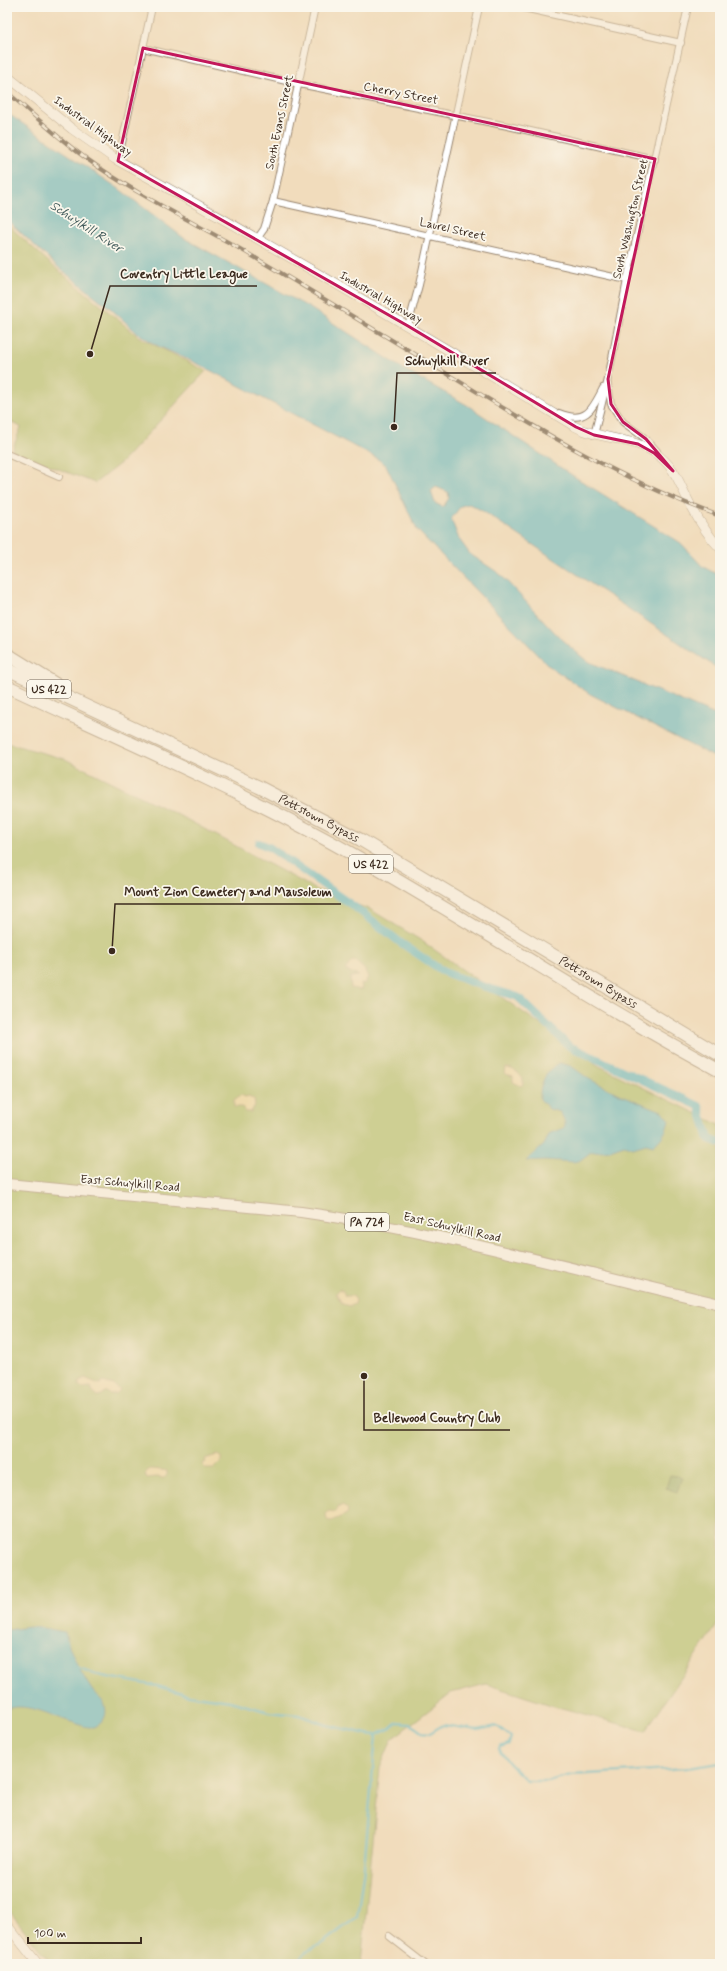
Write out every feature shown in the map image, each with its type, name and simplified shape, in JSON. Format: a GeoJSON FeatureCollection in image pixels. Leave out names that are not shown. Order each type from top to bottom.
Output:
{"type":"FeatureCollection","features":[{"type":"Feature","properties":{"kind":"highway"},"geometry":{"type":"LineString","coordinates":[[7,654],[80,699],[91,708]]}},
{"type":"Feature","properties":{"kind":"highway","name":"Pottstown Bypass"},"geometry":{"type":"LineString","coordinates":[[7,670],[259,786],[361,840],[720,1055]]}},
{"type":"Feature","properties":{"kind":"highway","name":"Pottstown Bypass"},"geometry":{"type":"LineString","coordinates":[[7,686],[191,771],[325,839],[374,866],[630,1021],[720,1071]]}},
{"type":"Feature","properties":{"kind":"main road","name":"East Schuylkill Road"},"geometry":{"type":"LineString","coordinates":[[7,1184],[286,1210],[350,1219],[448,1239],[720,1304]]}},
{"type":"Feature","properties":{"kind":"street"},"geometry":{"type":"LineString","coordinates":[[118,161],[152,7]]}},
{"type":"Feature","properties":{"kind":"street","name":"South Evans Street"},"geometry":{"type":"LineString","coordinates":[[257,239],[264,229],[273,201],[315,7]]}},
{"type":"Feature","properties":{"kind":"street"},"geometry":{"type":"LineString","coordinates":[[408,326],[479,7]]}},
{"type":"Feature","properties":{"kind":"street"},"geometry":{"type":"LineString","coordinates":[[519,7],[681,43]]}},
{"type":"Feature","properties":{"kind":"street","name":"South Washington Street"},"geometry":{"type":"LineString","coordinates":[[594,436],[608,379],[627,280],[688,7]]}},
{"type":"Feature","properties":{"kind":"street","name":"Cherry Street"},"geometry":{"type":"LineString","coordinates":[[143,48],[299,84],[455,115],[655,159]]}},
{"type":"Feature","properties":{"kind":"street","name":"Industrial Highway"},"geometry":{"type":"LineString","coordinates":[[7,76],[72,129],[118,161],[408,326],[500,382],[521,392],[576,427],[594,436],[618,439],[638,444],[654,453],[673,471],[679,479],[691,506],[711,539],[720,548]]}},
{"type":"Feature","properties":{"kind":"street","name":"Laurel Street"},"geometry":{"type":"LineString","coordinates":[[273,201],[627,280]]}},
{"type":"Feature","properties":{"kind":"street"},"geometry":{"type":"LineString","coordinates":[[544,406],[569,417],[581,416],[590,412],[608,379]]}},
{"type":"Feature","properties":{"kind":"street"},"geometry":{"type":"LineString","coordinates":[[608,379],[611,404],[623,422],[646,439],[673,471]]}},
{"type":"Feature","properties":{"kind":"street"},"geometry":{"type":"LineString","coordinates":[[7,454],[58,477]]}},
{"type":"Feature","properties":{"kind":"street"},"geometry":{"type":"LineString","coordinates":[[7,1925],[38,1964]]}},
{"type":"Feature","properties":{"kind":"street"},"geometry":{"type":"LineString","coordinates":[[389,1936],[425,1964]]}},
{"type":"Feature","properties":{"kind":"highlighted area"},"geometry":{"type":"Polygon","coordinates":[[[143,48],[655,159],[608,379],[611,404],[623,422],[646,439],[673,471],[654,453],[638,444],[594,435],[576,427],[408,326],[118,161],[143,48]]]}},
{"type":"Feature","properties":{"kind":"green space"},"geometry":{"type":"Polygon","coordinates":[[[7,224],[52,265],[139,337],[206,371],[122,462],[95,483],[12,451],[21,427],[7,420],[7,224]]]}},
{"type":"Feature","properties":{"kind":"green space"},"geometry":{"type":"Polygon","coordinates":[[[7,743],[65,759],[186,819],[317,890],[371,910],[422,941],[599,1066],[720,1125],[720,1621],[645,1731],[551,1705],[486,1684],[451,1693],[392,1739],[380,1768],[361,1964],[51,1964],[7,1908],[7,743]]]}},
{"type":"Feature","properties":{"kind":"green space"},"geometry":{"type":"Polygon","coordinates":[[[670,1475],[682,1477],[677,1492],[666,1488],[670,1475]]]}},
{"type":"Feature","properties":{"kind":"sand"},"geometry":{"type":"Polygon","coordinates":[[[352,961],[355,961],[364,969],[368,977],[365,983],[361,984],[362,988],[360,990],[351,988],[350,977],[359,976],[345,970],[352,961]]]}},
{"type":"Feature","properties":{"kind":"sand"},"geometry":{"type":"Polygon","coordinates":[[[506,1068],[518,1073],[523,1079],[523,1084],[521,1086],[513,1082],[513,1076],[505,1074],[506,1068]]]}},
{"type":"Feature","properties":{"kind":"sand"},"geometry":{"type":"Polygon","coordinates":[[[241,1095],[245,1097],[249,1096],[254,1099],[255,1105],[251,1112],[246,1112],[242,1107],[234,1107],[234,1100],[241,1095]]]}},
{"type":"Feature","properties":{"kind":"sand"},"geometry":{"type":"Polygon","coordinates":[[[340,1289],[343,1291],[345,1296],[353,1296],[356,1300],[355,1304],[351,1306],[342,1304],[336,1293],[340,1289]]]}},
{"type":"Feature","properties":{"kind":"sand"},"geometry":{"type":"Polygon","coordinates":[[[85,1378],[99,1384],[103,1382],[114,1385],[120,1390],[116,1394],[109,1394],[106,1391],[102,1395],[97,1396],[93,1393],[91,1387],[83,1388],[79,1386],[79,1381],[85,1378]]]}},
{"type":"Feature","properties":{"kind":"sand"},"geometry":{"type":"Polygon","coordinates":[[[217,1455],[221,1457],[221,1462],[214,1469],[205,1469],[202,1464],[206,1462],[205,1459],[217,1455]]]}},
{"type":"Feature","properties":{"kind":"sand"},"geometry":{"type":"Polygon","coordinates":[[[149,1469],[167,1471],[167,1475],[164,1478],[147,1478],[145,1475],[149,1469]]]}},
{"type":"Feature","properties":{"kind":"sand"},"geometry":{"type":"Polygon","coordinates":[[[343,1505],[348,1510],[347,1514],[331,1521],[327,1520],[326,1513],[329,1511],[335,1512],[337,1508],[343,1505]]]}},
{"type":"Feature","properties":{"kind":"water"},"geometry":{"type":"Polygon","coordinates":[[[7,113],[118,188],[184,238],[310,308],[410,373],[467,405],[575,477],[681,543],[702,566],[720,576],[720,670],[481,510],[469,504],[461,506],[451,519],[459,539],[470,554],[500,574],[562,640],[587,661],[720,717],[720,760],[590,694],[549,666],[417,530],[386,465],[376,458],[200,365],[156,345],[136,332],[111,309],[59,268],[7,220],[7,113]],[[436,487],[431,491],[435,503],[443,507],[449,498],[448,492],[436,487]]]}},
{"type":"Feature","properties":{"kind":"water"},"geometry":{"type":"Polygon","coordinates":[[[560,1063],[571,1066],[589,1079],[621,1095],[662,1111],[669,1120],[667,1128],[659,1141],[653,1146],[646,1144],[633,1148],[624,1145],[610,1150],[591,1152],[579,1161],[573,1162],[545,1160],[526,1161],[544,1145],[550,1133],[564,1127],[565,1124],[560,1112],[549,1109],[540,1099],[544,1078],[555,1065],[560,1063]]]}},
{"type":"Feature","properties":{"kind":"water"},"geometry":{"type":"Polygon","coordinates":[[[29,1627],[65,1632],[80,1669],[92,1690],[104,1704],[106,1712],[100,1724],[93,1727],[88,1727],[41,1711],[24,1707],[7,1709],[7,1630],[29,1627]]]}},
{"type":"Feature","properties":{"kind":"waterway"},"geometry":{"type":"LineString","coordinates":[[259,843],[269,847],[356,908],[401,943],[444,972],[518,997],[569,1046],[699,1106],[709,1139],[720,1143]]}},
{"type":"Feature","properties":{"kind":"waterway"},"geometry":{"type":"LineString","coordinates":[[76,1667],[102,1676],[157,1686],[189,1695],[230,1701],[269,1712],[299,1715],[327,1725],[367,1734],[376,1735],[389,1729],[396,1723],[410,1724],[422,1732],[430,1733],[443,1725],[477,1730],[497,1726],[511,1737],[509,1744],[500,1747],[499,1749],[509,1763],[527,1781],[548,1781],[571,1775],[687,1768],[720,1763]]}},
{"type":"Feature","properties":{"kind":"waterway"},"geometry":{"type":"LineString","coordinates":[[293,1964],[306,1952],[324,1942],[357,1917],[364,1867],[376,1735]]}},
{"type":"Feature","properties":{"kind":"railway"},"geometry":{"type":"LineString","coordinates":[[7,92],[57,135],[104,171],[174,213],[265,263],[543,432],[630,478],[674,498],[720,516]]}},
{"type":"Feature","properties":{"kind":"place","name":"Coventry Little League"},"geometry":{"type":"Point","coordinates":[90,354]}},
{"type":"Feature","properties":{"kind":"place","name":"Schuylkill River"},"geometry":{"type":"Point","coordinates":[394,427]}},
{"type":"Feature","properties":{"kind":"place","name":"Mount Zion Cemetery and Mausoleum"},"geometry":{"type":"Point","coordinates":[112,951]}},
{"type":"Feature","properties":{"kind":"place","name":"Bellewood Country Club"},"geometry":{"type":"Point","coordinates":[364,1376]}}]}
